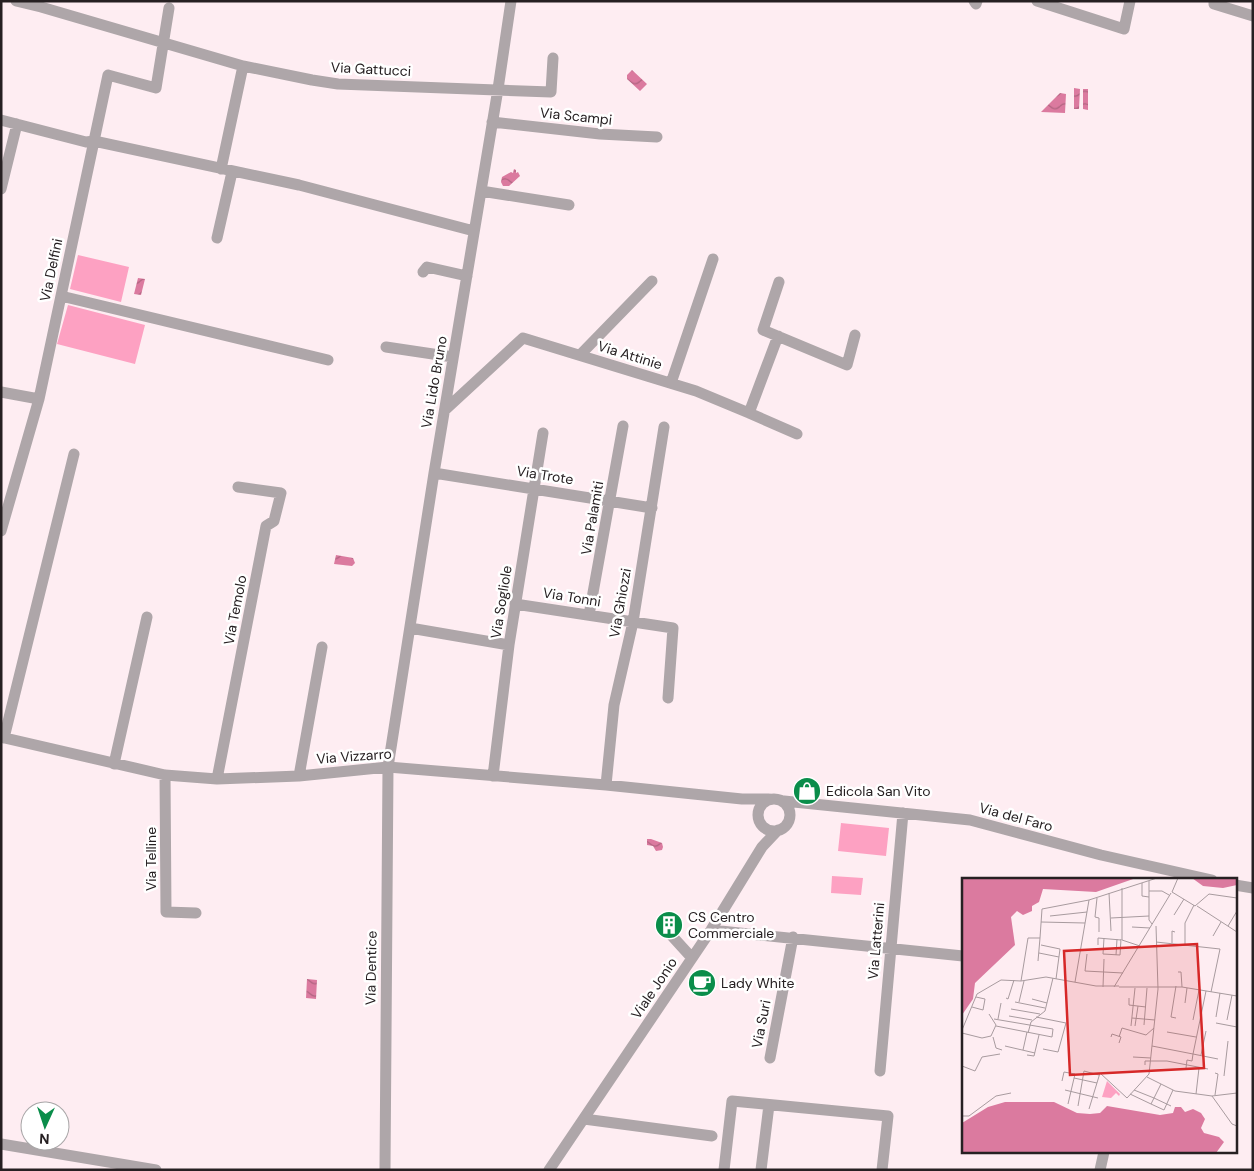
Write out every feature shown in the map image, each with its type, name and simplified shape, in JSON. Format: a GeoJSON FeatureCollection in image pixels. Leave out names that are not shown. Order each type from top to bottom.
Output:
{"type":"FeatureCollection","features":[{"type":"Feature","properties":{"kind":"street","name":"Via Gattucci"},"geometry":{"type":"LineString","coordinates":[[16,1],[41,4],[164,44],[243,66],[338,84],[550,92],[552,58]]}},
{"type":"Feature","properties":{"kind":"street","name":"Via Lido Bruno"},"geometry":{"type":"LineString","coordinates":[[388,767],[511,1]]}},
{"type":"Feature","properties":{"kind":"street"},"geometry":{"type":"LineString","coordinates":[[1037,1],[1124,29],[1130,1]]}},
{"type":"Feature","properties":{"kind":"street"},"geometry":{"type":"LineString","coordinates":[[1214,1],[1214,4],[1253,16]]}},
{"type":"Feature","properties":{"kind":"street"},"geometry":{"type":"LineString","coordinates":[[164,44],[169,8]]}},
{"type":"Feature","properties":{"kind":"street","name":"Via Delfini"},"geometry":{"type":"LineString","coordinates":[[1,531],[39,399],[108,75],[156,88],[164,44]]}},
{"type":"Feature","properties":{"kind":"street"},"geometry":{"type":"LineString","coordinates":[[217,238],[243,66]]}},
{"type":"Feature","properties":{"kind":"street"},"geometry":{"type":"LineString","coordinates":[[1,120],[86,142],[94,141],[299,185],[474,231]]}},
{"type":"Feature","properties":{"kind":"street","name":"Via Scampi"},"geometry":{"type":"LineString","coordinates":[[492,122],[600,134],[657,136]]}},
{"type":"Feature","properties":{"kind":"street"},"geometry":{"type":"LineString","coordinates":[[1,189],[17,124]]}},
{"type":"Feature","properties":{"kind":"street"},"geometry":{"type":"LineString","coordinates":[[481,191],[569,205]]}},
{"type":"Feature","properties":{"kind":"street"},"geometry":{"type":"LineString","coordinates":[[671,383],[713,259]]}},
{"type":"Feature","properties":{"kind":"street"},"geometry":{"type":"LineString","coordinates":[[423,272],[427,267],[467,276]]}},
{"type":"Feature","properties":{"kind":"street"},"geometry":{"type":"LineString","coordinates":[[580,355],[652,281]]}},
{"type":"Feature","properties":{"kind":"street"},"geometry":{"type":"LineString","coordinates":[[779,282],[763,330],[847,365],[855,335]]}},
{"type":"Feature","properties":{"kind":"street"},"geometry":{"type":"LineString","coordinates":[[61,296],[328,360]]}},
{"type":"Feature","properties":{"kind":"street"},"geometry":{"type":"LineString","coordinates":[[749,413],[778,336]]}},
{"type":"Feature","properties":{"kind":"street","name":"Via Attinie"},"geometry":{"type":"LineString","coordinates":[[445,410],[523,338],[696,391],[797,434]]}},
{"type":"Feature","properties":{"kind":"street"},"geometry":{"type":"LineString","coordinates":[[386,348],[454,357]]}},
{"type":"Feature","properties":{"kind":"street"},"geometry":{"type":"LineString","coordinates":[[1,392],[39,399]]}},
{"type":"Feature","properties":{"kind":"street","name":"Via Palamiti"},"geometry":{"type":"LineString","coordinates":[[589,615],[623,426]]}},
{"type":"Feature","properties":{"kind":"street","name":"Via Ghiozzi"},"geometry":{"type":"LineString","coordinates":[[606,785],[614,705],[633,622],[664,426]]}},
{"type":"Feature","properties":{"kind":"street","name":"Via Sogliole"},"geometry":{"type":"LineString","coordinates":[[493,776],[510,645],[543,433]]}},
{"type":"Feature","properties":{"kind":"street"},"geometry":{"type":"LineString","coordinates":[[3,738],[74,454]]}},
{"type":"Feature","properties":{"kind":"street","name":"Via Trote"},"geometry":{"type":"LineString","coordinates":[[434,473],[652,508]]}},
{"type":"Feature","properties":{"kind":"street","name":"Via Temolo"},"geometry":{"type":"LineString","coordinates":[[217,779],[266,526],[274,521],[281,493],[238,487]]}},
{"type":"Feature","properties":{"kind":"street","name":"Via Tonni"},"geometry":{"type":"LineString","coordinates":[[516,604],[674,628],[668,698]]}},
{"type":"Feature","properties":{"kind":"street"},"geometry":{"type":"LineString","coordinates":[[114,764],[147,617]]}},
{"type":"Feature","properties":{"kind":"street"},"geometry":{"type":"LineString","coordinates":[[410,628],[510,645]]}},
{"type":"Feature","properties":{"kind":"street"},"geometry":{"type":"LineString","coordinates":[[299,776],[322,647]]}},
{"type":"Feature","properties":{"kind":"street","name":"Via Vizzarro"},"geometry":{"type":"LineString","coordinates":[[3,738],[165,775],[217,779],[299,776],[388,767],[606,785],[742,799],[779,799],[784,802]]}},
{"type":"Feature","properties":{"kind":"street","name":"Via Dentice"},"geometry":{"type":"LineString","coordinates":[[385,1170],[388,767]]}},
{"type":"Feature","properties":{"kind":"street","name":"Via Telline"},"geometry":{"type":"LineString","coordinates":[[165,775],[166,912],[196,913]]}},
{"type":"Feature","properties":{"kind":"street","name":"Via Vizzarro"},"geometry":{"type":"LineString","coordinates":[[742,799],[758,810]]}},
{"type":"Feature","properties":{"kind":"street"},"geometry":{"type":"LineString","coordinates":[[769,799],[760,805],[758,820],[762,826],[770,831],[786,826],[790,816],[788,805],[784,802]]}},
{"type":"Feature","properties":{"kind":"street","name":"Via del Faro"},"geometry":{"type":"LineString","coordinates":[[784,802],[970,820],[1101,855],[1167,875],[1194,878]]}},
{"type":"Feature","properties":{"kind":"street"},"geometry":{"type":"LineString","coordinates":[[790,816],[809,805]]}},
{"type":"Feature","properties":{"kind":"street","name":"Via Latterini"},"geometry":{"type":"LineString","coordinates":[[880,1071],[903,813]]}},
{"type":"Feature","properties":{"kind":"street"},"geometry":{"type":"LineString","coordinates":[[762,826],[762,847]]}},
{"type":"Feature","properties":{"kind":"street","name":"Viale Jonio"},"geometry":{"type":"LineString","coordinates":[[549,1170],[711,930],[762,847],[778,830]]}},
{"type":"Feature","properties":{"kind":"street"},"geometry":{"type":"LineString","coordinates":[[1236,885],[1253,888]]}},
{"type":"Feature","properties":{"kind":"street"},"geometry":{"type":"LineString","coordinates":[[711,930],[962,956]]}},
{"type":"Feature","properties":{"kind":"street"},"geometry":{"type":"LineString","coordinates":[[672,936],[692,958]]}},
{"type":"Feature","properties":{"kind":"street","name":"Via Suri"},"geometry":{"type":"LineString","coordinates":[[770,1058],[793,937]]}},
{"type":"Feature","properties":{"kind":"street"},"geometry":{"type":"LineString","coordinates":[[724,1170],[732,1101],[888,1116],[882,1170]]}},
{"type":"Feature","properties":{"kind":"street"},"geometry":{"type":"LineString","coordinates":[[761,1170],[769,1105]]}},
{"type":"Feature","properties":{"kind":"street"},"geometry":{"type":"LineString","coordinates":[[584,1119],[712,1136]]}},
{"type":"Feature","properties":{"kind":"street"},"geometry":{"type":"LineString","coordinates":[[1,1144],[114,1166],[156,1170]]}},
{"type":"Feature","properties":{"kind":"street"},"geometry":{"type":"LineString","coordinates":[[1100,1170],[1104,1154]]}},
{"type":"Feature","properties":{"kind":"shaded area"},"geometry":{"type":"Polygon","coordinates":[[[78,255],[129,267],[121,302],[70,289],[78,255]]]}},
{"type":"Feature","properties":{"kind":"shaded area"},"geometry":{"type":"Polygon","coordinates":[[[68,305],[145,325],[135,364],[57,344],[68,305]]]}},
{"type":"Feature","properties":{"kind":"shaded area"},"geometry":{"type":"Polygon","coordinates":[[[841,823],[889,828],[886,856],[838,851],[841,823]]]}},
{"type":"Feature","properties":{"kind":"shaded area"},"geometry":{"type":"Polygon","coordinates":[[[832,876],[863,878],[861,895],[831,893],[832,876]]]}},
{"type":"Feature","properties":{"kind":"water"},"geometry":{"type":"Polygon","coordinates":[[[632,70],[647,84],[640,91],[627,79],[627,75],[632,70]]]}},
{"type":"Feature","properties":{"kind":"water"},"geometry":{"type":"Polygon","coordinates":[[[1074,88],[1080,89],[1079,109],[1074,109],[1074,88]]]}},
{"type":"Feature","properties":{"kind":"water"},"geometry":{"type":"Polygon","coordinates":[[[1083,89],[1088,89],[1088,110],[1083,109],[1083,89]]]}},
{"type":"Feature","properties":{"kind":"water"},"geometry":{"type":"Polygon","coordinates":[[[1060,93],[1066,94],[1065,113],[1041,112],[1060,93]]]}},
{"type":"Feature","properties":{"kind":"water"},"geometry":{"type":"Polygon","coordinates":[[[514,169],[520,176],[509,186],[503,186],[501,182],[502,177],[511,172],[513,173],[514,169]]]}},
{"type":"Feature","properties":{"kind":"water"},"geometry":{"type":"Polygon","coordinates":[[[138,278],[145,279],[141,295],[134,294],[138,278]]]}},
{"type":"Feature","properties":{"kind":"water"},"geometry":{"type":"Polygon","coordinates":[[[336,555],[353,558],[355,563],[352,566],[334,564],[336,555]]]}},
{"type":"Feature","properties":{"kind":"water"},"geometry":{"type":"Polygon","coordinates":[[[647,839],[662,843],[662,850],[656,851],[653,846],[647,845],[647,839]]]}},
{"type":"Feature","properties":{"kind":"water"},"geometry":{"type":"Polygon","coordinates":[[[307,979],[317,980],[316,999],[306,998],[307,979]]]}},
{"type":"Feature","properties":{"kind":"place","name":"Edicola San Vito"},"geometry":{"type":"Point","coordinates":[807,791]}},
{"type":"Feature","properties":{"kind":"place","name":"CS Centro Commerciale"},"geometry":{"type":"Point","coordinates":[669,925]}},
{"type":"Feature","properties":{"kind":"place","name":"Lady White"},"geometry":{"type":"Point","coordinates":[702,983]}}]}
